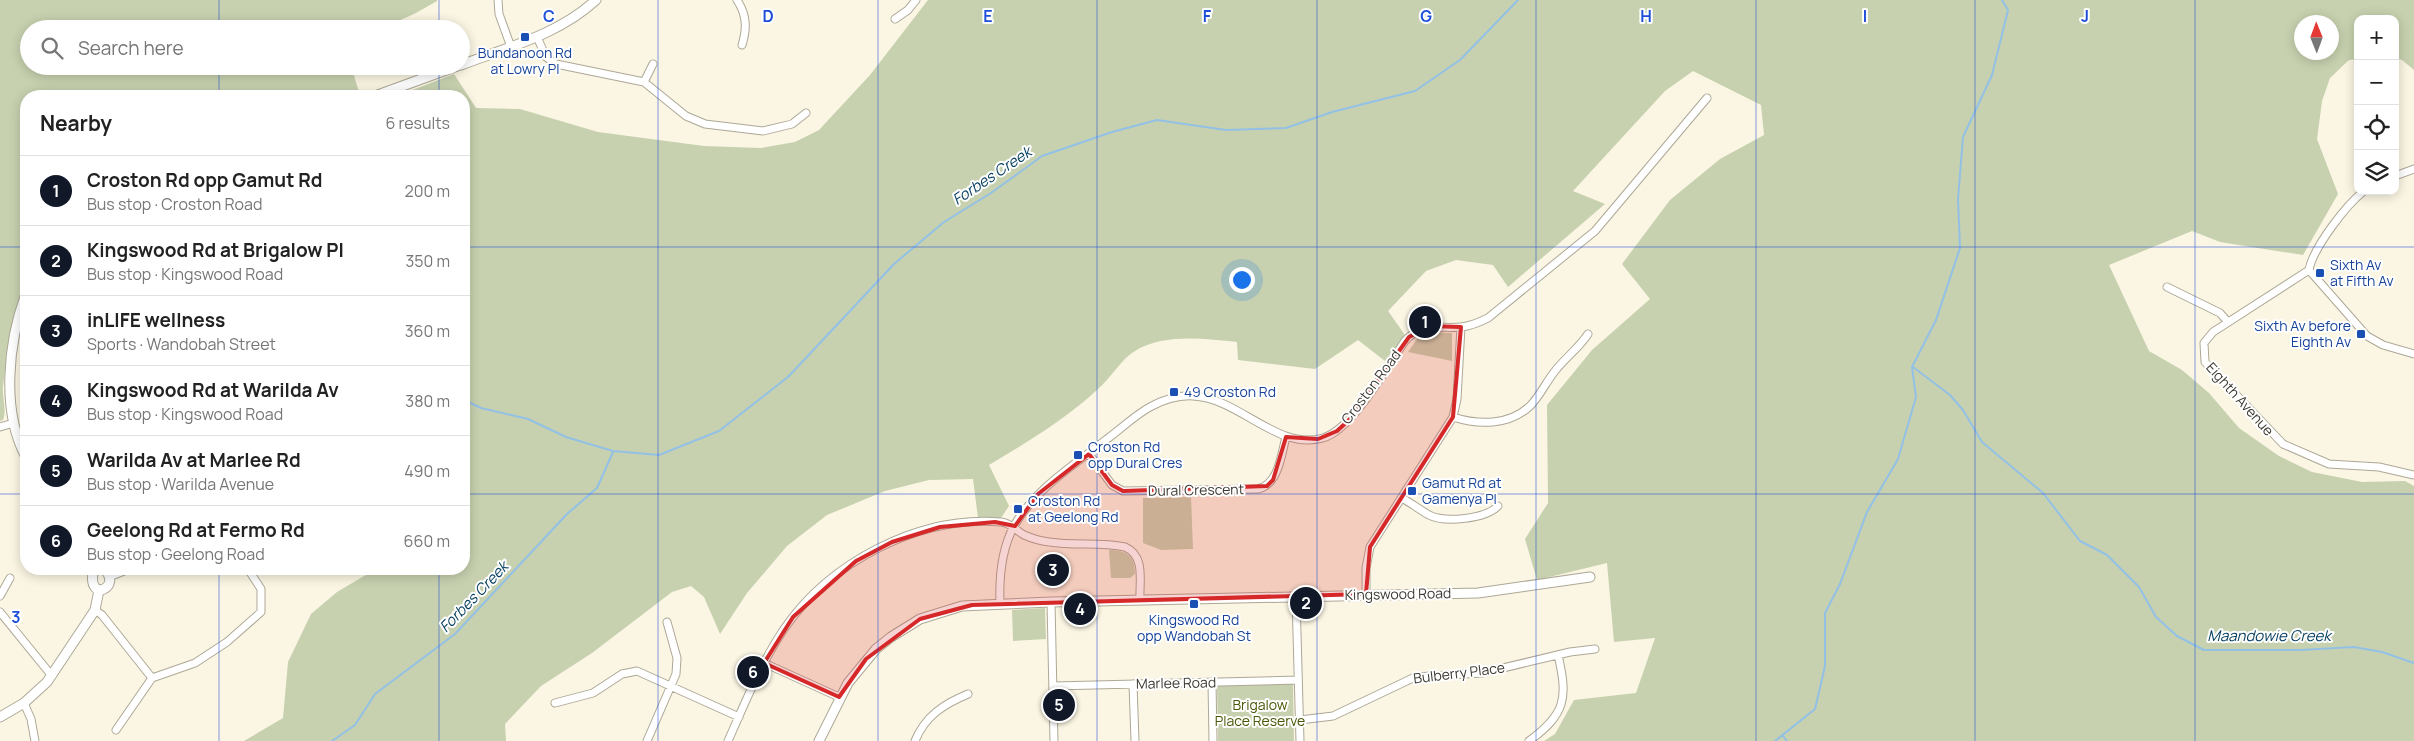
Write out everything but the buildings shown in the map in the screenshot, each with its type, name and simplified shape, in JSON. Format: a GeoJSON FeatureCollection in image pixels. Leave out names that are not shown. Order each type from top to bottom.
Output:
{"type":"FeatureCollection","features":[{"type":"Feature","properties":{"kind":"street"},"geometry":{"type":"LineString","coordinates":[[498,0],[499,14],[511,47]]}},
{"type":"Feature","properties":{"kind":"street"},"geometry":{"type":"LineString","coordinates":[[470,62],[537,37],[572,20],[596,0]]}},
{"type":"Feature","properties":{"kind":"street"},"geometry":{"type":"LineString","coordinates":[[737,0],[744,13],[746,23],[742,45]]}},
{"type":"Feature","properties":{"kind":"street"},"geometry":{"type":"LineString","coordinates":[[895,19],[908,10],[916,0]]}},
{"type":"Feature","properties":{"kind":"street"},"geometry":{"type":"LineString","coordinates":[[537,37],[546,57],[556,64],[644,82],[686,116],[705,124],[763,131],[784,128],[806,113]]}},
{"type":"Feature","properties":{"kind":"street"},"geometry":{"type":"LineString","coordinates":[[644,82],[653,64]]}},
{"type":"Feature","properties":{"kind":"street"},"geometry":{"type":"LineString","coordinates":[[391,90],[432,75]]}},
{"type":"Feature","properties":{"kind":"street","name":"Croston Road"},"geometry":{"type":"LineString","coordinates":[[1000,604],[1002,562],[1014,527],[1038,494],[1148,408],[1165,400],[1184,396],[1204,397],[1222,402],[1286,437],[1303,440],[1318,439],[1337,431],[1352,417],[1409,337],[1418,330],[1430,326],[1461,327],[1477,323],[1494,314],[1595,231],[1707,98]]}},
{"type":"Feature","properties":{"kind":"street"},"geometry":{"type":"LineString","coordinates":[[2399,175],[2414,169]]}},
{"type":"Feature","properties":{"kind":"street"},"geometry":{"type":"LineString","coordinates":[[2361,195],[2324,238],[2315,252],[2309,270],[2367,336],[2383,346],[2414,354]]}},
{"type":"Feature","properties":{"kind":"street","name":"Eighth Avenue"},"geometry":{"type":"LineString","coordinates":[[2309,270],[2213,332],[2204,343],[2205,362],[2274,437],[2295,450],[2329,464],[2378,468],[2414,475]]}},
{"type":"Feature","properties":{"kind":"street"},"geometry":{"type":"LineString","coordinates":[[2167,287],[2220,313],[2228,321]]}},
{"type":"Feature","properties":{"kind":"street"},"geometry":{"type":"LineString","coordinates":[[20,324],[11,368],[10,393],[14,423],[20,440]]}},
{"type":"Feature","properties":{"kind":"street"},"geometry":{"type":"LineString","coordinates":[[1366,594],[1366,568],[1370,547],[1453,417],[1457,399],[1461,327]]}},
{"type":"Feature","properties":{"kind":"street"},"geometry":{"type":"LineString","coordinates":[[1453,417],[1485,423],[1504,419],[1525,410],[1534,401],[1555,371],[1578,349],[1588,334]]}},
{"type":"Feature","properties":{"kind":"street"},"geometry":{"type":"LineString","coordinates":[[0,428],[14,423]]}},
{"type":"Feature","properties":{"kind":"street","name":"Dural Crescent"},"geometry":{"type":"LineString","coordinates":[[1089,454],[1112,485],[1123,491],[1258,489],[1267,486],[1273,480],[1286,437]]}},
{"type":"Feature","properties":{"kind":"street"},"geometry":{"type":"LineString","coordinates":[[1402,498],[1429,515],[1442,518],[1482,516],[1498,506]]}},
{"type":"Feature","properties":{"kind":"street"},"geometry":{"type":"LineString","coordinates":[[728,741],[764,663],[781,633],[802,607],[832,578],[867,554],[909,536],[946,526],[995,522],[1014,527],[1022,534],[1043,542],[1121,546],[1132,551],[1139,561],[1140,600]]}},
{"type":"Feature","properties":{"kind":"street"},"geometry":{"type":"LineString","coordinates":[[93,575],[92,582],[95,588],[100,590],[106,589],[109,585],[107,575]]}},
{"type":"Feature","properties":{"kind":"street"},"geometry":{"type":"LineString","coordinates":[[116,730],[152,678],[195,663],[227,642],[261,612],[261,589],[252,575]]}},
{"type":"Feature","properties":{"kind":"street","name":"Kingswood Road"},"geometry":{"type":"LineString","coordinates":[[819,741],[839,697],[866,659],[904,628],[953,608],[1051,602],[1478,593],[1590,577]]}},
{"type":"Feature","properties":{"kind":"street"},"geometry":{"type":"LineString","coordinates":[[0,596],[10,578]]}},
{"type":"Feature","properties":{"kind":"street"},"geometry":{"type":"LineString","coordinates":[[0,717],[40,691],[52,676],[95,610],[100,590]]}},
{"type":"Feature","properties":{"kind":"street"},"geometry":{"type":"LineString","coordinates":[[1296,597],[1300,741]]}},
{"type":"Feature","properties":{"kind":"street"},"geometry":{"type":"LineString","coordinates":[[1051,602],[1054,741]]}},
{"type":"Feature","properties":{"kind":"street"},"geometry":{"type":"LineString","coordinates":[[95,610],[102,615],[152,678]]}},
{"type":"Feature","properties":{"kind":"street"},"geometry":{"type":"LineString","coordinates":[[0,612],[52,676]]}},
{"type":"Feature","properties":{"kind":"street"},"geometry":{"type":"LineString","coordinates":[[647,741],[676,674],[677,658],[667,622]]}},
{"type":"Feature","properties":{"kind":"street","name":"Bulberry Place"},"geometry":{"type":"LineString","coordinates":[[1300,720],[1333,716],[1415,677],[1482,673],[1558,655],[1595,649]]}},
{"type":"Feature","properties":{"kind":"street"},"geometry":{"type":"LineString","coordinates":[[1529,741],[1553,721],[1562,703],[1564,682],[1558,655]]}},
{"type":"Feature","properties":{"kind":"street"},"geometry":{"type":"LineString","coordinates":[[764,663],[839,697]]}},
{"type":"Feature","properties":{"kind":"street"},"geometry":{"type":"LineString","coordinates":[[555,703],[593,692],[622,674],[632,671],[647,674],[671,687],[682,689],[739,717]]}},
{"type":"Feature","properties":{"kind":"street","name":"Marlee Road"},"geometry":{"type":"LineString","coordinates":[[1053,686],[1298,680]]}},
{"type":"Feature","properties":{"kind":"street"},"geometry":{"type":"LineString","coordinates":[[1212,682],[1213,741]]}},
{"type":"Feature","properties":{"kind":"street"},"geometry":{"type":"LineString","coordinates":[[1133,684],[1135,741]]}},
{"type":"Feature","properties":{"kind":"street"},"geometry":{"type":"LineString","coordinates":[[915,741],[920,730],[933,714],[949,702],[968,694]]}},
{"type":"Feature","properties":{"kind":"street"},"geometry":{"type":"LineString","coordinates":[[24,703],[31,719],[35,741]]}},
{"type":"Feature","properties":{"kind":"highlighted area"},"geometry":{"type":"Polygon","coordinates":[[[1430,326],[1461,327],[1453,417],[1370,547],[1366,594],[972,605],[920,619],[866,659],[839,697],[764,663],[793,617],[856,561],[892,542],[940,527],[995,522],[1015,526],[1038,494],[1089,454],[1112,485],[1123,491],[1267,486],[1273,480],[1286,437],[1318,439],[1337,431],[1352,417],[1409,337],[1430,326]]]}},
{"type":"Feature","properties":{"kind":"green space"},"geometry":{"type":"Polygon","coordinates":[[[0,0],[437,0],[401,20],[20,20],[20,75],[354,75],[358,90],[20,90],[20,296],[3,386],[4,416],[3,420],[0,421],[0,0]]]}},
{"type":"Feature","properties":{"kind":"green space"},"geometry":{"type":"Polygon","coordinates":[[[928,0],[2414,0],[2414,70],[2399,59],[2399,15],[2354,15],[2354,59],[2349,60],[2330,78],[2322,101],[2317,139],[2338,194],[2303,255],[2220,242],[2192,231],[2109,265],[2149,351],[2182,370],[2209,393],[2239,428],[2279,456],[2312,472],[2362,482],[2405,481],[2414,486],[2414,741],[1544,741],[1555,734],[1574,700],[1636,693],[1655,638],[1614,642],[1607,563],[1537,580],[1525,539],[1548,503],[1547,405],[1592,350],[1650,299],[1622,264],[1670,200],[1720,159],[1764,135],[1761,105],[1693,71],[1665,91],[1573,191],[1605,204],[1508,287],[1493,265],[1456,260],[1426,271],[1388,311],[1405,335],[1385,361],[1358,340],[1315,369],[1238,360],[1237,342],[1172,339],[1146,345],[1130,354],[1103,385],[1072,411],[989,465],[1009,506],[1001,518],[978,518],[973,479],[929,480],[885,491],[827,515],[787,546],[747,593],[720,634],[704,597],[691,586],[672,592],[592,653],[541,686],[505,724],[506,741],[244,741],[283,718],[288,662],[311,614],[337,592],[366,575],[470,575],[470,99],[476,108],[520,109],[598,132],[704,146],[761,148],[795,142],[819,130],[870,75],[928,0]]]}},
{"type":"Feature","properties":{"kind":"green space"},"geometry":{"type":"Polygon","coordinates":[[[455,75],[464,90],[413,90],[455,75]]]}},
{"type":"Feature","properties":{"kind":"green space"},"geometry":{"type":"Polygon","coordinates":[[[1422,332],[1452,333],[1452,361],[1408,352],[1422,332]]]}},
{"type":"Feature","properties":{"kind":"green space"},"geometry":{"type":"Polygon","coordinates":[[[1191,497],[1193,549],[1161,550],[1143,543],[1143,498],[1191,497]]]}},
{"type":"Feature","properties":{"kind":"green space"},"geometry":{"type":"Polygon","coordinates":[[[1109,550],[1121,551],[1129,555],[1132,558],[1135,574],[1130,578],[1111,578],[1109,550]]]}},
{"type":"Feature","properties":{"kind":"green space"},"geometry":{"type":"Polygon","coordinates":[[[1045,608],[1046,639],[1013,641],[1012,610],[1045,608]]]}},
{"type":"Feature","properties":{"kind":"green space","name":"Brigalow Place Reserve"},"geometry":{"type":"Polygon","coordinates":[[[1293,684],[1294,741],[1218,741],[1217,686],[1293,684]]]}},
{"type":"Feature","properties":{"kind":"waterway","name":"Forbes Creek"},"geometry":{"type":"LineString","coordinates":[[470,403],[481,408],[528,419],[566,437],[613,451],[659,455],[719,431],[788,377],[894,264],[944,222],[991,193],[1042,156],[1112,132],[1157,120],[1226,130],[1286,128],[1332,112],[1415,91],[1460,60],[1518,0]]}},
{"type":"Feature","properties":{"kind":"waterway"},"geometry":{"type":"LineString","coordinates":[[1775,741],[1815,709],[1825,666],[1825,613],[1840,584],[1867,512],[1898,459],[1916,397],[1912,367],[1936,320],[1960,248],[1958,199],[1963,137],[1992,75],[2008,10],[2002,0]]}},
{"type":"Feature","properties":{"kind":"waterway","name":"Maandowie Creek"},"geometry":{"type":"LineString","coordinates":[[1913,367],[1950,395],[1963,410],[1982,442],[2043,493],[2080,541],[2107,555],[2139,587],[2156,617],[2177,636],[2204,650],[2300,650],[2354,647],[2382,652],[2414,663]]}},
{"type":"Feature","properties":{"kind":"waterway","name":"Forbes Creek"},"geometry":{"type":"LineString","coordinates":[[332,741],[355,725],[375,694],[455,634],[567,514],[597,488],[613,452]]}},
{"type":"Feature","properties":{"kind":"waterway"},"geometry":{"type":"LineString","coordinates":[[1783,736],[1787,741]]}},
{"type":"Feature","properties":{"kind":"place","name":"Bundanoon Rd at Lowry Pl"},"geometry":{"type":"Point","coordinates":[525,37]}},
{"type":"Feature","properties":{"kind":"place","name":"Sixth Av at Fifth Av"},"geometry":{"type":"Point","coordinates":[2320,273]}},
{"type":"Feature","properties":{"kind":"place","name":"Croston Rd opp Gamut Rd"},"geometry":{"type":"Point","coordinates":[1425,322]}},
{"type":"Feature","properties":{"kind":"place","name":"Sixth Av before Eighth Av"},"geometry":{"type":"Point","coordinates":[2361,334]}},
{"type":"Feature","properties":{"kind":"place","name":"49 Croston Rd"},"geometry":{"type":"Point","coordinates":[1174,392]}},
{"type":"Feature","properties":{"kind":"place","name":"Croston Rd opp Dural Cres"},"geometry":{"type":"Point","coordinates":[1078,455]}},
{"type":"Feature","properties":{"kind":"place","name":"Gamut Rd at Gamenya Pl"},"geometry":{"type":"Point","coordinates":[1412,491]}},
{"type":"Feature","properties":{"kind":"place","name":"Croston Rd at Geelong Rd"},"geometry":{"type":"Point","coordinates":[1018,509]}},
{"type":"Feature","properties":{"kind":"place","name":"inLIFE wellness"},"geometry":{"type":"Point","coordinates":[1053,570]}},
{"type":"Feature","properties":{"kind":"place","name":"Kingswood Rd at Brigalow Pl"},"geometry":{"type":"Point","coordinates":[1306,603]}},
{"type":"Feature","properties":{"kind":"place","name":"Kingswood Rd opp Wandobah St"},"geometry":{"type":"Point","coordinates":[1194,604]}},
{"type":"Feature","properties":{"kind":"place","name":"Kingswood Rd at Warilda Av"},"geometry":{"type":"Point","coordinates":[1080,609]}},
{"type":"Feature","properties":{"kind":"place","name":"Geelong Rd at Fermo Rd"},"geometry":{"type":"Point","coordinates":[753,672]}},
{"type":"Feature","properties":{"kind":"place","name":"Warilda Av at Marlee Rd"},"geometry":{"type":"Point","coordinates":[1059,705]}}]}
